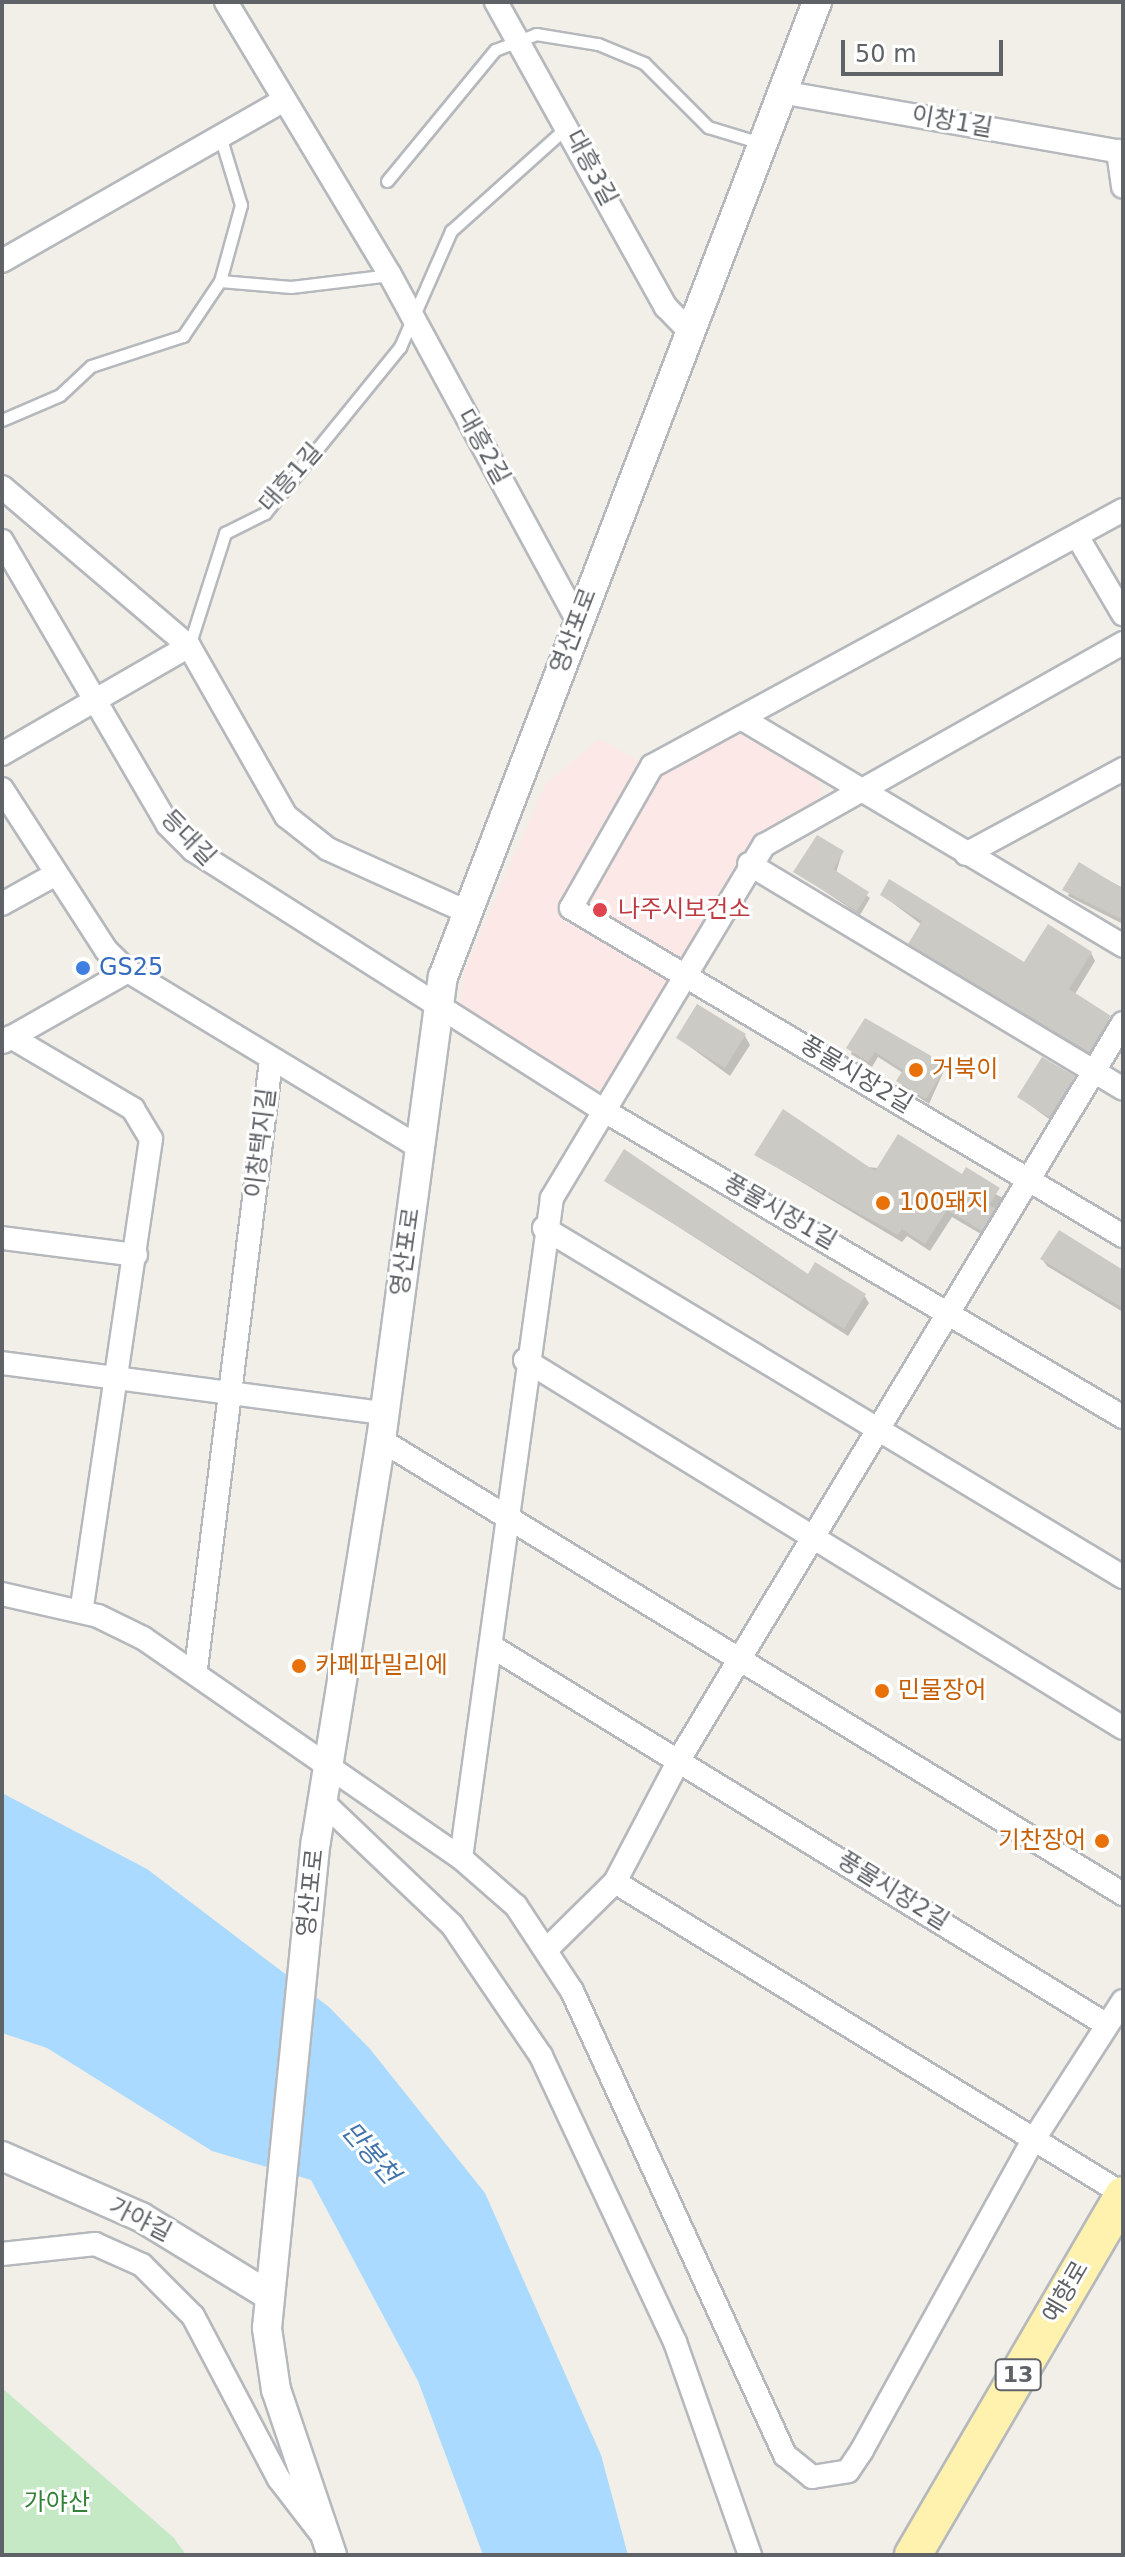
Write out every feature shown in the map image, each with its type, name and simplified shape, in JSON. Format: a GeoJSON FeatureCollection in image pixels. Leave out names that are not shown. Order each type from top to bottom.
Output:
{"type":"FeatureCollection","features":[{"type":"Feature","properties":{"kind":"main road","name":"예향로"},"geometry":{"type":"LineString","coordinates":[[913,2555],[1123,2195]]}},
{"type":"Feature","properties":{"kind":"street","name":"대흥2길"},"geometry":{"type":"LineString","coordinates":[[226,2],[390,275],[577,620]]}},
{"type":"Feature","properties":{"kind":"street","name":"대흥3길"},"geometry":{"type":"LineString","coordinates":[[496,2],[569,126],[666,307],[689,331]]}},
{"type":"Feature","properties":{"kind":"street","name":"영산포로"},"geometry":{"type":"LineString","coordinates":[[328,2547],[276,2390],[270,2296],[316,1841],[333,1765],[383,1426],[438,1008],[469,913],[577,620],[817,2]]}},
{"type":"Feature","properties":{"kind":"street","name":"이창1길"},"geometry":{"type":"LineString","coordinates":[[781,92],[1120,152]]}},
{"type":"Feature","properties":{"kind":"street"},"geometry":{"type":"LineString","coordinates":[[2,261],[284,100]]}},
{"type":"Feature","properties":{"kind":"street"},"geometry":{"type":"LineString","coordinates":[[1120,152],[1123,187]]}},
{"type":"Feature","properties":{"kind":"street"},"geometry":{"type":"LineString","coordinates":[[2,487],[189,646],[286,816],[328,849],[469,913]]}},
{"type":"Feature","properties":{"kind":"street"},"geometry":{"type":"LineString","coordinates":[[1123,510],[741,718],[1123,946]]}},
{"type":"Feature","properties":{"kind":"street"},"geometry":{"type":"LineString","coordinates":[[1077,536],[1123,614]]}},
{"type":"Feature","properties":{"kind":"street","name":"등대길"},"geometry":{"type":"LineString","coordinates":[[2,541],[168,825],[193,850],[438,1008]]}},
{"type":"Feature","properties":{"kind":"street"},"geometry":{"type":"LineString","coordinates":[[461,1858],[491,1646],[525,1360],[544,1228],[552,1198],[749,864],[786,828],[1123,643]]}},
{"type":"Feature","properties":{"kind":"street"},"geometry":{"type":"LineString","coordinates":[[2,754],[189,646]]}},
{"type":"Feature","properties":{"kind":"street","name":"풍물시장2길"},"geometry":{"type":"LineString","coordinates":[[741,718],[652,766],[571,908],[1123,1236]]}},
{"type":"Feature","properties":{"kind":"street"},"geometry":{"type":"LineString","coordinates":[[966,854],[1123,769]]}},
{"type":"Feature","properties":{"kind":"street","name":"이창택지길"},"geometry":{"type":"LineString","coordinates":[[2,789],[54,875],[128,971],[271,1061],[196,1669]]}},
{"type":"Feature","properties":{"kind":"street"},"geometry":{"type":"LineString","coordinates":[[749,864],[1123,1089]]}},
{"type":"Feature","properties":{"kind":"street"},"geometry":{"type":"LineString","coordinates":[[2,904],[54,875]]}},
{"type":"Feature","properties":{"kind":"street"},"geometry":{"type":"LineString","coordinates":[[7,1040],[128,971]]}},
{"type":"Feature","properties":{"kind":"street","name":"풍물시장1길"},"geometry":{"type":"LineString","coordinates":[[438,1008],[603,1110],[950,1310],[1123,1417]]}},
{"type":"Feature","properties":{"kind":"street"},"geometry":{"type":"LineString","coordinates":[[547,1949],[615,1882],[680,1758],[1123,1023]]}},
{"type":"Feature","properties":{"kind":"street"},"geometry":{"type":"LineString","coordinates":[[7,1040],[133,1109],[151,1139],[119,1378],[81,1611]]}},
{"type":"Feature","properties":{"kind":"street"},"geometry":{"type":"LineString","coordinates":[[271,1061],[420,1148]]}},
{"type":"Feature","properties":{"kind":"street"},"geometry":{"type":"LineString","coordinates":[[544,1228],[880,1427],[1123,1577]]}},
{"type":"Feature","properties":{"kind":"street"},"geometry":{"type":"LineString","coordinates":[[2,1238],[136,1255]]}},
{"type":"Feature","properties":{"kind":"street"},"geometry":{"type":"LineString","coordinates":[[525,1360],[1123,1728]]}},
{"type":"Feature","properties":{"kind":"street"},"geometry":{"type":"LineString","coordinates":[[2,1363],[230,1393],[383,1426],[507,1517],[1123,1894]]}},
{"type":"Feature","properties":{"kind":"street"},"geometry":{"type":"LineString","coordinates":[[2,1594],[81,1611],[196,1669],[333,1765],[499,1888],[547,1949],[632,2113],[785,2455],[812,2477],[839,2474],[855,2461],[1034,2139],[1123,2001]]}},
{"type":"Feature","properties":{"kind":"street","name":"풍물시장2길"},"geometry":{"type":"LineString","coordinates":[[491,1646],[680,1758],[1107,2025]]}},
{"type":"Feature","properties":{"kind":"street"},"geometry":{"type":"LineString","coordinates":[[325,1804],[444,1915],[541,2056],[675,2342],[750,2555]]}},
{"type":"Feature","properties":{"kind":"street"},"geometry":{"type":"LineString","coordinates":[[615,1882],[1123,2195]]}},
{"type":"Feature","properties":{"kind":"street","name":"가야길"},"geometry":{"type":"LineString","coordinates":[[2,2156],[141,2217],[270,2296]]}},
{"type":"Feature","properties":{"kind":"street"},"geometry":{"type":"LineString","coordinates":[[2,2254],[95,2244],[142,2265],[193,2316],[279,2479],[328,2547]]}},
{"type":"Feature","properties":{"kind":"lane"},"geometry":{"type":"LineString","coordinates":[[387,181],[495,50],[518,39],[553,33],[623,54],[671,83],[708,127],[761,144]]}},
{"type":"Feature","properties":{"kind":"lane","name":"대흥1길"},"geometry":{"type":"LineString","coordinates":[[189,646],[225,533],[265,513],[400,347],[410,313],[451,231],[569,126]]}},
{"type":"Feature","properties":{"kind":"lane"},"geometry":{"type":"LineString","coordinates":[[2,420],[60,395],[91,366],[183,336],[220,281],[241,205],[220,136]]}},
{"type":"Feature","properties":{"kind":"lane"},"geometry":{"type":"LineString","coordinates":[[220,281],[291,287],[390,275]]}},
{"type":"Feature","properties":{"kind":"shaded area","name":"나주시보건소"},"geometry":{"type":"Polygon","coordinates":[[[739,728],[817,776],[823,795],[743,851],[610,1083],[597,1089],[459,1005],[465,969],[545,785],[599,739],[662,774],[739,728]]]}},
{"type":"Feature","properties":{"kind":"green space","name":"가야산"},"geometry":{"type":"Polygon","coordinates":[[[2,2388],[174,2538],[186,2555],[2,2555],[2,2388]]]}},
{"type":"Feature","properties":{"kind":"water","name":"만봉천"},"geometry":{"type":"Polygon","coordinates":[[[2,1793],[147,1869],[329,2007],[370,2049],[485,2193],[601,2455],[628,2555],[483,2555],[418,2381],[311,2180],[212,2151],[47,2048],[2,2033],[2,1793]]]}},
{"type":"Feature","properties":{"kind":"building"},"geometry":{"type":"Polygon","coordinates":[[[817,835],[844,851],[833,869],[869,892],[857,911],[793,872],[817,835]]]}},
{"type":"Feature","properties":{"kind":"building"},"geometry":{"type":"Polygon","coordinates":[[[1079,862],[1123,889],[1123,920],[1062,890],[1079,862]]]}},
{"type":"Feature","properties":{"kind":"building"},"geometry":{"type":"Polygon","coordinates":[[[889,879],[1024,962],[1048,924],[1092,952],[1069,989],[1111,1016],[1089,1052],[908,944],[922,921],[880,895],[889,879]]]}},
{"type":"Feature","properties":{"kind":"building"},"geometry":{"type":"Polygon","coordinates":[[[697,1004],[746,1034],[725,1068],[676,1038],[697,1004]]]}},
{"type":"Feature","properties":{"kind":"building"},"geometry":{"type":"Polygon","coordinates":[[[865,1018],[947,1065],[926,1099],[896,1081],[903,1070],[875,1052],[868,1062],[846,1048],[865,1018]]]}},
{"type":"Feature","properties":{"kind":"building"},"geometry":{"type":"Polygon","coordinates":[[[1042,1057],[1075,1076],[1049,1117],[1017,1097],[1042,1057]]]}},
{"type":"Feature","properties":{"kind":"building"},"geometry":{"type":"Polygon","coordinates":[[[783,1109],[875,1171],[898,1134],[962,1174],[966,1167],[1000,1188],[989,1205],[995,1208],[982,1231],[947,1210],[925,1244],[902,1229],[898,1235],[754,1155],[783,1109]]]}},
{"type":"Feature","properties":{"kind":"building"},"geometry":{"type":"Polygon","coordinates":[[[624,1149],[808,1274],[815,1262],[866,1294],[844,1329],[604,1181],[624,1149]]]}},
{"type":"Feature","properties":{"kind":"building"},"geometry":{"type":"Polygon","coordinates":[[[1059,1230],[1123,1270],[1123,1308],[1040,1259],[1059,1230]]]}},
{"type":"Feature","properties":{"kind":"place","name":"나주시보건소"},"geometry":{"type":"Point","coordinates":[600,910]}},
{"type":"Feature","properties":{"kind":"place","name":"GS25"},"geometry":{"type":"Point","coordinates":[83,968]}},
{"type":"Feature","properties":{"kind":"place","name":"거북이"},"geometry":{"type":"Point","coordinates":[916,1070]}},
{"type":"Feature","properties":{"kind":"place","name":"100돼지"},"geometry":{"type":"Point","coordinates":[883,1203]}},
{"type":"Feature","properties":{"kind":"place","name":"카페파밀리에"},"geometry":{"type":"Point","coordinates":[299,1666]}},
{"type":"Feature","properties":{"kind":"place","name":"민물장어"},"geometry":{"type":"Point","coordinates":[882,1691]}},
{"type":"Feature","properties":{"kind":"place","name":"기찬장어"},"geometry":{"type":"Point","coordinates":[1102,1841]}}]}
